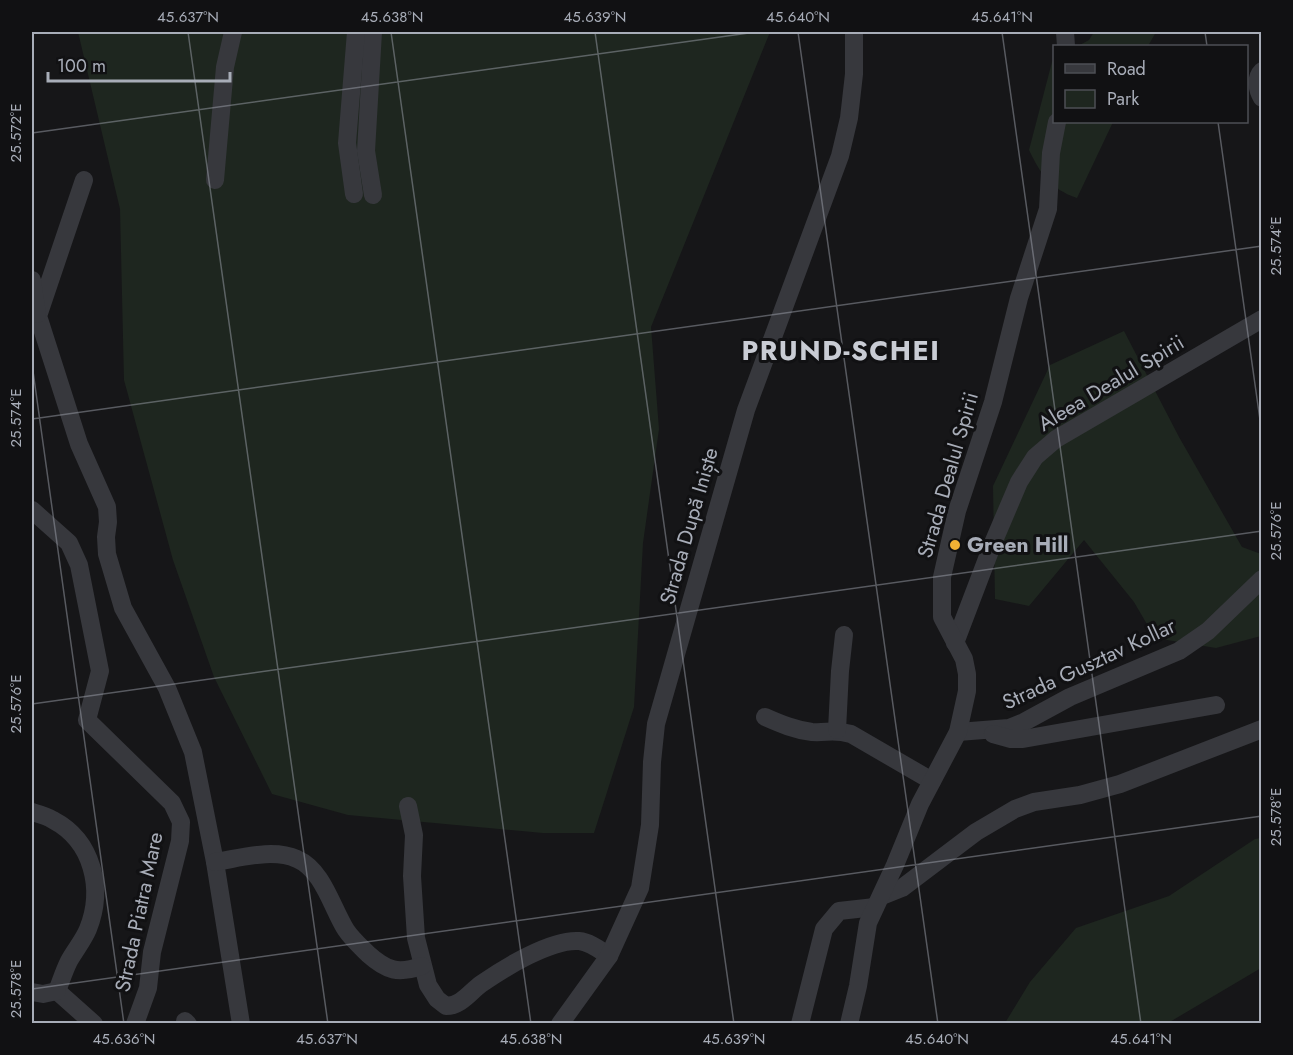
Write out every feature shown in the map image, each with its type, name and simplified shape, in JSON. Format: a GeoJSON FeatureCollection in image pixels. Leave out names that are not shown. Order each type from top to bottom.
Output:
{"type":"FeatureCollection","features":[{"type":"Feature","properties":{"kind":"street"},"geometry":{"type":"LineString","coordinates":[[215,180],[225,67],[233,32]]}},
{"type":"Feature","properties":{"kind":"street"},"geometry":{"type":"LineString","coordinates":[[354,194],[347,143],[356,32]]}},
{"type":"Feature","properties":{"kind":"street"},"geometry":{"type":"LineString","coordinates":[[373,32],[366,152],[373,195]]}},
{"type":"Feature","properties":{"kind":"street","name":"Strada După Iniște"},"geometry":{"type":"LineString","coordinates":[[560,1023],[609,956],[640,888],[651,825],[652,762],[656,724],[746,410],[840,156],[849,118],[854,74],[854,32]]}},
{"type":"Feature","properties":{"kind":"street"},"geometry":{"type":"LineString","coordinates":[[1262,71],[1259,73],[1257,83],[1262,98]]}},
{"type":"Feature","properties":{"kind":"street","name":"Strada Dealul Spirii"},"geometry":{"type":"LineString","coordinates":[[849,1023],[858,986],[868,923],[920,804],[958,732],[967,691],[967,674],[964,659],[942,617],[942,577],[957,511],[993,402],[1019,298],[1048,209],[1051,153],[1058,123]]}},
{"type":"Feature","properties":{"kind":"street"},"geometry":{"type":"LineString","coordinates":[[38,316],[84,180]]}},
{"type":"Feature","properties":{"kind":"street"},"geometry":{"type":"LineString","coordinates":[[32,280],[38,316],[79,444],[107,507],[107,554],[123,608],[167,688],[193,752],[215,862],[241,1023]]}},
{"type":"Feature","properties":{"kind":"street","name":"Aleea Dealul Spirii"},"geometry":{"type":"LineString","coordinates":[[955,643],[1018,482],[1035,457],[1056,439],[1262,320]]}},
{"type":"Feature","properties":{"kind":"street","name":"Strada Piatra Mare"},"geometry":{"type":"LineString","coordinates":[[32,510],[69,543],[78,566],[100,671],[87,720],[172,803],[181,822],[180,842],[152,952],[148,988],[135,1023]]}},
{"type":"Feature","properties":{"kind":"street","name":"Strada Gusztav Kollar"},"geometry":{"type":"LineString","coordinates":[[958,732],[1009,728],[1070,697],[1179,651],[1208,631],[1262,579]]}},
{"type":"Feature","properties":{"kind":"street"},"geometry":{"type":"LineString","coordinates":[[837,730],[844,635]]}},
{"type":"Feature","properties":{"kind":"street","name":"Strada Gusztav Kollar"},"geometry":{"type":"LineString","coordinates":[[983,730],[1011,739],[1023,740],[1216,705]]}},
{"type":"Feature","properties":{"kind":"street"},"geometry":{"type":"LineString","coordinates":[[765,717],[793,729],[814,732],[837,730],[850,734],[932,781]]}},
{"type":"Feature","properties":{"kind":"street"},"geometry":{"type":"LineString","coordinates":[[800,1023],[824,929],[840,911],[878,902],[902,888],[976,832],[1016,809],[1034,802],[1080,795],[1120,784],[1262,729]]}},
{"type":"Feature","properties":{"kind":"street"},"geometry":{"type":"LineString","coordinates":[[408,806],[414,835],[412,876],[416,938],[428,985],[437,999],[446,1006],[458,1004],[482,984],[543,949],[565,942],[581,941],[609,956]]}},
{"type":"Feature","properties":{"kind":"street"},"geometry":{"type":"LineString","coordinates":[[32,812],[53,820],[70,832],[81,846],[95,876],[96,895],[88,929],[69,962],[57,991]]}},
{"type":"Feature","properties":{"kind":"street"},"geometry":{"type":"LineString","coordinates":[[215,862],[272,854],[300,859],[320,880],[347,932],[371,956],[394,971],[408,971],[422,966]]}},
{"type":"Feature","properties":{"kind":"street"},"geometry":{"type":"LineString","coordinates":[[32,992],[43,994],[57,991]]}},
{"type":"Feature","properties":{"kind":"street"},"geometry":{"type":"LineString","coordinates":[[57,991],[94,1023]]}},
{"type":"Feature","properties":{"kind":"green space"},"geometry":{"type":"Polygon","coordinates":[[[78,32],[770,32],[651,327],[659,429],[643,543],[634,707],[594,833],[543,833],[348,815],[272,794],[214,677],[173,560],[124,380],[120,209],[78,32]]]}},
{"type":"Feature","properties":{"kind":"green space"},"geometry":{"type":"Polygon","coordinates":[[[1094,32],[1156,32],[1149,45],[1080,45],[1089,40],[1094,32]]]}},
{"type":"Feature","properties":{"kind":"green space"},"geometry":{"type":"Polygon","coordinates":[[[1052,62],[1053,123],[1113,123],[1077,198],[1060,190],[1048,180],[1029,150],[1052,62]]]}},
{"type":"Feature","properties":{"kind":"green space"},"geometry":{"type":"Polygon","coordinates":[[[1124,331],[1179,437],[1242,547],[1261,554],[1261,636],[1216,648],[1155,638],[1134,602],[1084,540],[1029,606],[995,599],[993,486],[1050,365],[1124,331]]]}},
{"type":"Feature","properties":{"kind":"green space"},"geometry":{"type":"Polygon","coordinates":[[[1261,838],[1261,968],[1168,1023],[1005,1023],[1030,982],[1076,928],[1169,896],[1255,839],[1261,838]]]}},
{"type":"Feature","properties":{"kind":"place","name":"Green Hill"},"geometry":{"type":"Point","coordinates":[955,545]}},
{"type":"Feature","properties":{"kind":"district","name":"PRUND-SCHEI"},"geometry":{"type":"Point","coordinates":[841,350]}}]}
